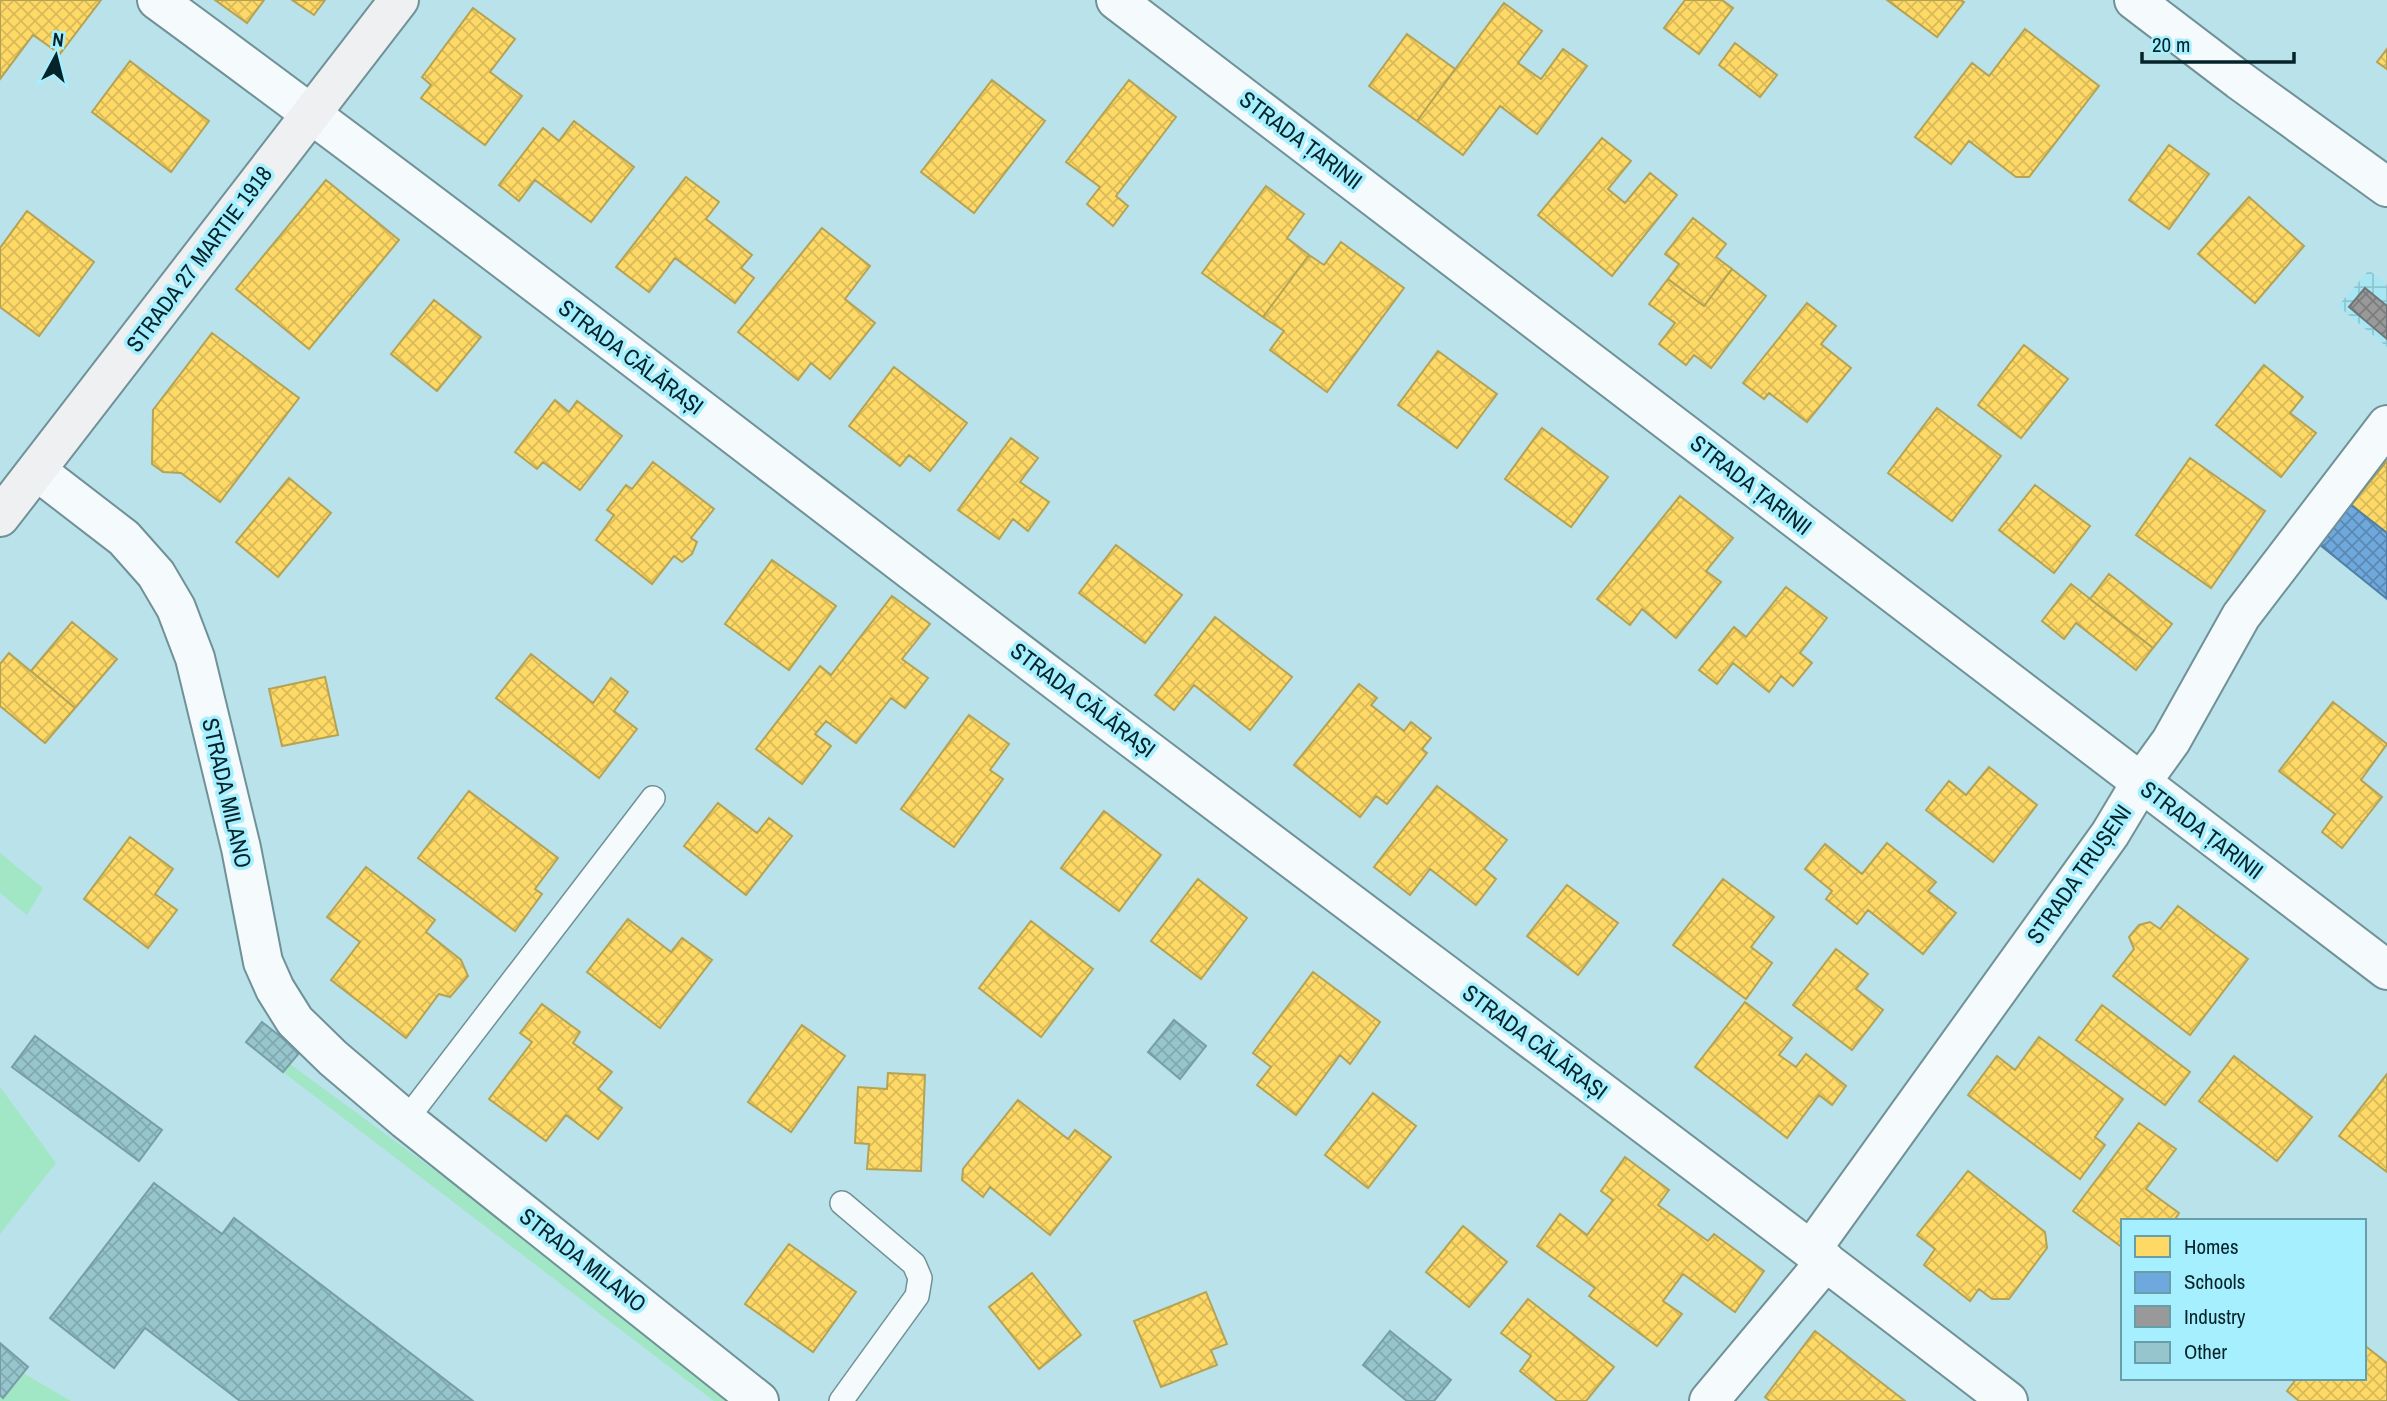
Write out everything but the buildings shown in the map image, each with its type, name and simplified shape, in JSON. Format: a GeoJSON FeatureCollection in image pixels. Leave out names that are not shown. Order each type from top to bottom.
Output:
{"type":"FeatureCollection","features":[{"type":"Feature","properties":{"kind":"main road","name":"STRADA 27 MARTIE 1918"},"geometry":{"type":"LineString","coordinates":[[0,517],[399,0]]}},
{"type":"Feature","properties":{"kind":"street","name":"STRADA CĂLĂRAȘI"},"geometry":{"type":"LineString","coordinates":[[157,0],[311,113],[2008,1401]]}},
{"type":"Feature","properties":{"kind":"street","name":"STRADA ȚARINII"},"geometry":{"type":"LineString","coordinates":[[1116,0],[2387,970]]}},
{"type":"Feature","properties":{"kind":"street"},"geometry":{"type":"LineString","coordinates":[[2134,0],[2387,187]]}},
{"type":"Feature","properties":{"kind":"street","name":"STRADA TRUȘENI"},"geometry":{"type":"LineString","coordinates":[[1709,1401],[1819,1256],[2110,834],[2140,784],[2171,741],[2241,616],[2387,425]]}},
{"type":"Feature","properties":{"kind":"street","name":"STRADA MILANO"},"geometry":{"type":"LineString","coordinates":[[37,471],[124,538],[156,574],[176,608],[195,658],[241,848],[263,962],[275,989],[295,1021],[405,1120],[759,1401]]}},
{"type":"Feature","properties":{"kind":"lane"},"geometry":{"type":"LineString","coordinates":[[405,1120],[653,798]]}},
{"type":"Feature","properties":{"kind":"lane"},"geometry":{"type":"LineString","coordinates":[[841,1401],[917,1296],[920,1278],[914,1264],[842,1203]]}},
{"type":"Feature","properties":{"kind":"shaded area"},"geometry":{"type":"Polygon","coordinates":[[[2369,270],[2387,285],[2387,347],[2338,306],[2369,270]]]}},
{"type":"Feature","properties":{"kind":"green space"},"geometry":{"type":"Polygon","coordinates":[[[0,853],[43,888],[27,915],[0,893],[0,853]]]}},
{"type":"Feature","properties":{"kind":"green space"},"geometry":{"type":"Polygon","coordinates":[[[290,1064],[534,1243],[738,1401],[714,1401],[283,1072],[290,1064]]]}},
{"type":"Feature","properties":{"kind":"green space"},"geometry":{"type":"Polygon","coordinates":[[[0,1087],[56,1163],[0,1234],[0,1087]]]}},
{"type":"Feature","properties":{"kind":"green space"},"geometry":{"type":"Polygon","coordinates":[[[23,1373],[71,1401],[0,1401],[0,1395],[3,1397],[23,1373]]]}}]}
